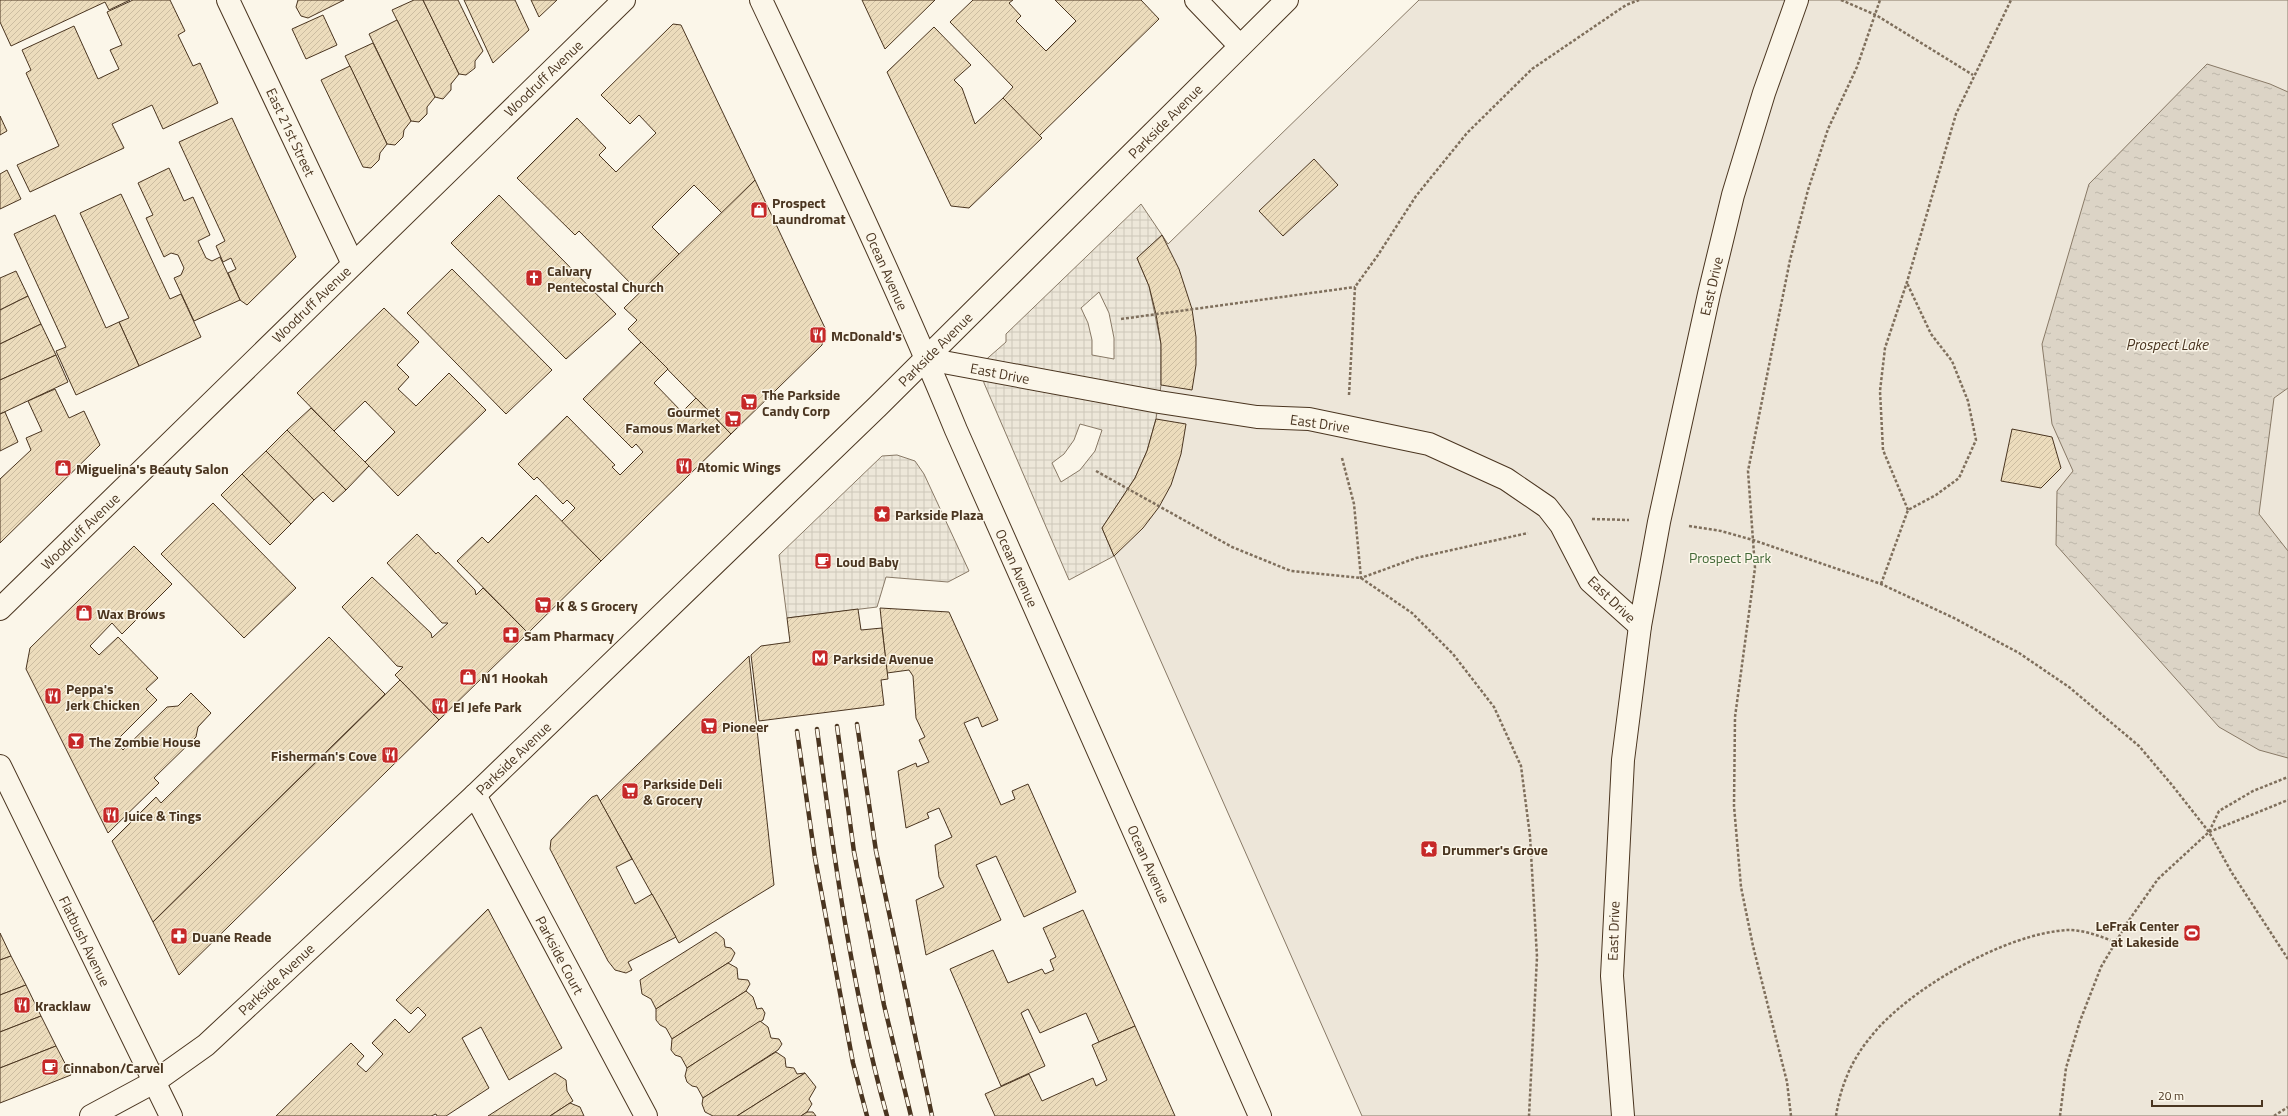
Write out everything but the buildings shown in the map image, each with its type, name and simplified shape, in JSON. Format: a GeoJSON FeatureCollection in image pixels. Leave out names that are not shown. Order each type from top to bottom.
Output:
{"type":"FeatureCollection","features":[{"type":"Feature","properties":{"kind":"street","name":"East 21st Street"},"geometry":{"type":"LineString","coordinates":[[228,0],[353,264]]}},
{"type":"Feature","properties":{"kind":"street","name":"Woodruff Avenue"},"geometry":{"type":"LineString","coordinates":[[0,609],[624,0]]}},
{"type":"Feature","properties":{"kind":"street","name":"Ocean Avenue"},"geometry":{"type":"LineString","coordinates":[[760,0],[830,145],[926,359],[1260,1116]]}},
{"type":"Feature","properties":{"kind":"street"},"geometry":{"type":"LineString","coordinates":[[1196,0],[1240,46]]}},
{"type":"Feature","properties":{"kind":"street","name":"Parkside Avenue"},"geometry":{"type":"LineString","coordinates":[[91,1116],[154,1082],[206,1045],[474,795],[926,359],[1287,0]]}},
{"type":"Feature","properties":{"kind":"street","name":"East Drive"},"geometry":{"type":"LineString","coordinates":[[1623,1116],[1612,976],[1622,760],[1640,626],[1659,522],[1709,294],[1733,195],[1764,93],[1797,0]]}},
{"type":"Feature","properties":{"kind":"street","name":"East Drive"},"geometry":{"type":"LineString","coordinates":[[926,359],[1159,402],[1257,417],[1309,419],[1428,444],[1482,466],[1530,493],[1547,507],[1561,525],[1590,581],[1640,626]]}},
{"type":"Feature","properties":{"kind":"street","name":"Flatbush Avenue"},"geometry":{"type":"LineString","coordinates":[[0,766],[171,1116]]}},
{"type":"Feature","properties":{"kind":"street","name":"Parkside Court"},"geometry":{"type":"LineString","coordinates":[[474,795],[646,1116]]}},
{"type":"Feature","properties":{"kind":"path"},"geometry":{"type":"LineString","coordinates":[[1361,578],[1354,504],[1342,457],[1353,342],[1355,287],[1416,196],[1467,133],[1532,69],[1626,6],[1639,0]]}},
{"type":"Feature","properties":{"kind":"path"},"geometry":{"type":"LineString","coordinates":[[1840,0],[1876,15],[1973,75]]}},
{"type":"Feature","properties":{"kind":"path"},"geometry":{"type":"LineString","coordinates":[[1791,1116],[1787,1082],[1753,946],[1741,887],[1734,806],[1735,716],[1755,568],[1748,471],[1790,260],[1808,190],[1828,129],[1857,67],[1880,0]]}},
{"type":"Feature","properties":{"kind":"path"},"geometry":{"type":"LineString","coordinates":[[1908,510],[1883,450],[1880,391],[1885,348],[1907,282],[1956,114],[1973,75],[2011,0]]}},
{"type":"Feature","properties":{"kind":"path"},"geometry":{"type":"LineString","coordinates":[[1881,584],[1908,510],[1936,495],[1959,478],[1976,440],[1968,401],[1952,360],[1931,334],[1907,282]]}},
{"type":"Feature","properties":{"kind":"path"},"geometry":{"type":"LineString","coordinates":[[1121,319],[1355,287]]}},
{"type":"Feature","properties":{"kind":"path"},"geometry":{"type":"LineString","coordinates":[[1096,471],[1232,547],[1291,571],[1361,578],[1416,558],[1593,519],[1659,522],[1721,531],[1753,540],[1881,584],[1954,618],[2019,653],[2069,687],[2139,746],[2209,832],[2232,873],[2288,959]]}},
{"type":"Feature","properties":{"kind":"path"},"geometry":{"type":"LineString","coordinates":[[1361,578],[1412,613],[1453,654],[1494,706],[1521,766],[1530,836],[1537,957],[1529,1116]]}},
{"type":"Feature","properties":{"kind":"path"},"geometry":{"type":"LineString","coordinates":[[2209,832],[2219,811],[2253,791],[2288,777]]}},
{"type":"Feature","properties":{"kind":"path"},"geometry":{"type":"LineString","coordinates":[[2060,1116],[2066,1068],[2080,1021],[2101,967],[2115,942],[2158,879],[2209,832],[2288,800]]}},
{"type":"Feature","properties":{"kind":"path"},"geometry":{"type":"LineString","coordinates":[[1836,1116],[1839,1096],[1851,1066],[1869,1038],[1918,994],[1966,963],[2022,940],[2068,930],[2091,933],[2115,942]]}},
{"type":"Feature","properties":{"kind":"path"},"geometry":{"type":"LineString","coordinates":[[2274,1116],[2288,1106]]}},
{"type":"Feature","properties":{"kind":"green space","name":"Prospect Park"},"geometry":{"type":"Polygon","coordinates":[[[1419,0],[2288,0],[2288,1116],[1362,1116],[1102,528],[1135,478],[1147,451],[1159,402],[1162,367],[1137,258],[1162,235],[1168,244],[1419,0]]]}},
{"type":"Feature","properties":{"kind":"shaded area"},"geometry":{"type":"Polygon","coordinates":[[[1141,204],[1162,235],[1137,258],[1149,286],[1161,344],[1161,385],[1156,419],[1147,451],[1135,478],[1102,528],[1114,556],[1069,580],[984,383],[981,364],[1006,342],[1006,334],[1141,204]],[[1099,292],[1081,308],[1088,323],[1092,340],[1092,355],[1114,359],[1114,338],[1109,313],[1099,292]],[[1080,424],[1074,440],[1064,454],[1052,463],[1061,482],[1080,470],[1095,451],[1102,430],[1080,424]]]}},
{"type":"Feature","properties":{"kind":"shaded area","name":"Parkside Plaza"},"geometry":{"type":"Polygon","coordinates":[[[897,455],[915,461],[924,474],[969,571],[948,582],[886,577],[877,607],[787,618],[779,555],[882,456],[897,455]]]}},
{"type":"Feature","properties":{"kind":"water","name":"Prospect Lake"},"geometry":{"type":"Polygon","coordinates":[[[2207,64],[2270,84],[2288,92],[2288,388],[2274,398],[2259,514],[2288,551],[2288,758],[2259,750],[2219,727],[2056,545],[2057,491],[2073,471],[2052,424],[2042,344],[2089,184],[2207,64]]]}},
{"type":"Feature","properties":{"kind":"railway"},"geometry":{"type":"LineString","coordinates":[[857,724],[876,851],[932,1116]]}},
{"type":"Feature","properties":{"kind":"railway"},"geometry":{"type":"LineString","coordinates":[[837,726],[854,852],[884,1005],[911,1116]]}},
{"type":"Feature","properties":{"kind":"railway"},"geometry":{"type":"LineString","coordinates":[[817,729],[845,924],[864,1021],[887,1116]]}},
{"type":"Feature","properties":{"kind":"railway"},"geometry":{"type":"LineString","coordinates":[[797,731],[815,858],[853,1063],[867,1116]]}},
{"type":"Feature","properties":{"kind":"place","name":"Prospect Laundromat"},"geometry":{"type":"Point","coordinates":[759,210]}},
{"type":"Feature","properties":{"kind":"place","name":"Calvary Pentecostal Church"},"geometry":{"type":"Point","coordinates":[534,278]}},
{"type":"Feature","properties":{"kind":"place","name":"McDonald's"},"geometry":{"type":"Point","coordinates":[818,335]}},
{"type":"Feature","properties":{"kind":"place","name":"The Parkside Candy Corp"},"geometry":{"type":"Point","coordinates":[749,402]}},
{"type":"Feature","properties":{"kind":"place","name":"Gourmet Famous Market"},"geometry":{"type":"Point","coordinates":[733,419]}},
{"type":"Feature","properties":{"kind":"place","name":"Atomic Wings"},"geometry":{"type":"Point","coordinates":[684,466]}},
{"type":"Feature","properties":{"kind":"place","name":"Miguelina's Beauty Salon"},"geometry":{"type":"Point","coordinates":[63,468]}},
{"type":"Feature","properties":{"kind":"place","name":"Parkside Plaza"},"geometry":{"type":"Point","coordinates":[882,514]}},
{"type":"Feature","properties":{"kind":"place","name":"Loud Baby"},"geometry":{"type":"Point","coordinates":[823,561]}},
{"type":"Feature","properties":{"kind":"place","name":"K & S Grocery"},"geometry":{"type":"Point","coordinates":[543,605]}},
{"type":"Feature","properties":{"kind":"place","name":"Wax Brows"},"geometry":{"type":"Point","coordinates":[84,613]}},
{"type":"Feature","properties":{"kind":"place","name":"Sam Pharmacy"},"geometry":{"type":"Point","coordinates":[511,635]}},
{"type":"Feature","properties":{"kind":"place","name":"Parkside Avenue"},"geometry":{"type":"Point","coordinates":[820,658]}},
{"type":"Feature","properties":{"kind":"place","name":"N1 Hookah"},"geometry":{"type":"Point","coordinates":[468,677]}},
{"type":"Feature","properties":{"kind":"place","name":"Peppa's Jerk Chicken"},"geometry":{"type":"Point","coordinates":[53,696]}},
{"type":"Feature","properties":{"kind":"place","name":"El Jefe Park"},"geometry":{"type":"Point","coordinates":[440,706]}},
{"type":"Feature","properties":{"kind":"place","name":"Pioneer"},"geometry":{"type":"Point","coordinates":[709,726]}},
{"type":"Feature","properties":{"kind":"place","name":"The Zombie House"},"geometry":{"type":"Point","coordinates":[76,741]}},
{"type":"Feature","properties":{"kind":"place","name":"Fisherman's Cove"},"geometry":{"type":"Point","coordinates":[390,755]}},
{"type":"Feature","properties":{"kind":"place","name":"Parkside Deli & Grocery"},"geometry":{"type":"Point","coordinates":[630,791]}},
{"type":"Feature","properties":{"kind":"place","name":"Juice & Tings"},"geometry":{"type":"Point","coordinates":[111,815]}},
{"type":"Feature","properties":{"kind":"place","name":"Drummer's Grove"},"geometry":{"type":"Point","coordinates":[1429,849]}},
{"type":"Feature","properties":{"kind":"place","name":"LeFrak Center at Lakeside"},"geometry":{"type":"Point","coordinates":[2192,933]}},
{"type":"Feature","properties":{"kind":"place","name":"Duane Reade"},"geometry":{"type":"Point","coordinates":[179,936]}},
{"type":"Feature","properties":{"kind":"place","name":"Kracklaw"},"geometry":{"type":"Point","coordinates":[22,1005]}},
{"type":"Feature","properties":{"kind":"place","name":"Cinnabon/Carvel"},"geometry":{"type":"Point","coordinates":[50,1067]}}]}
